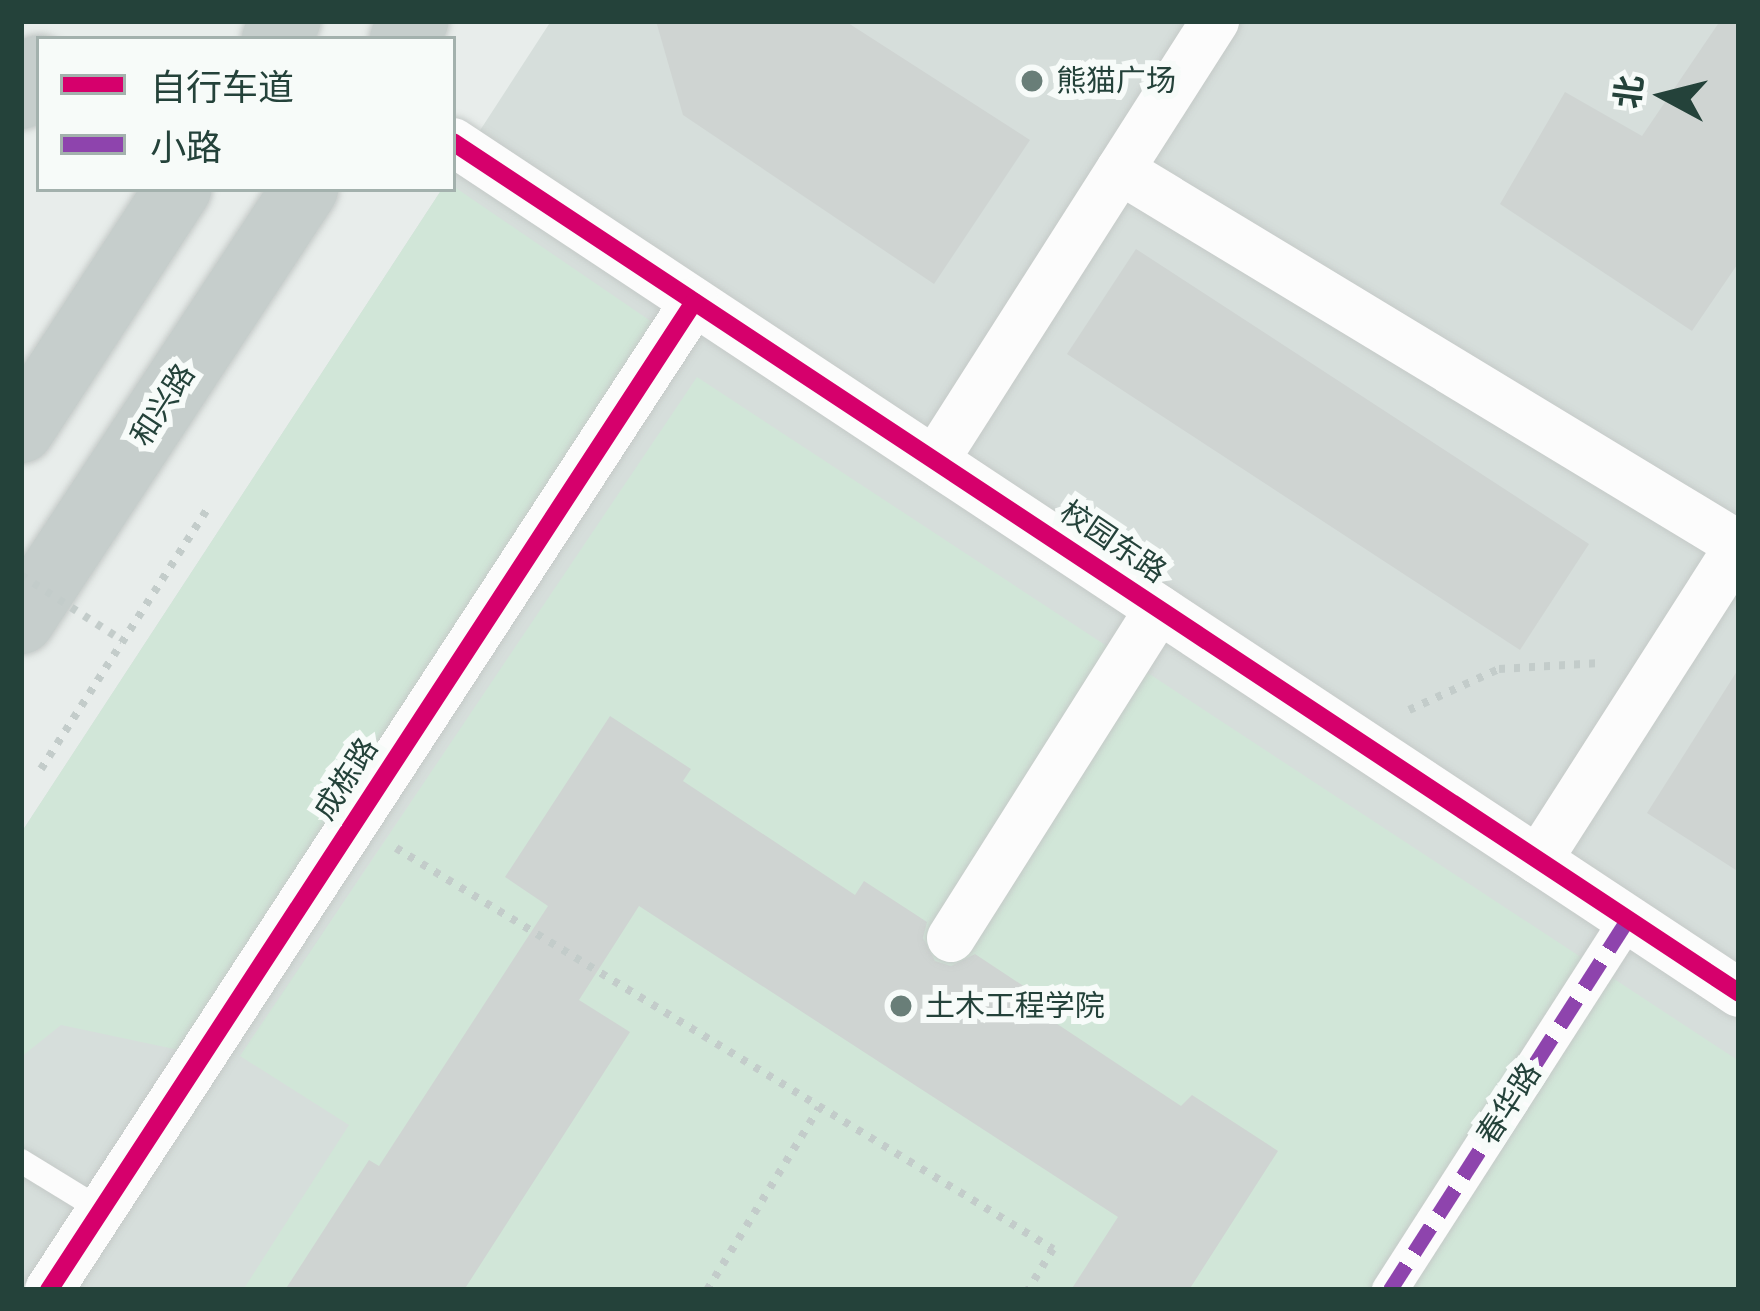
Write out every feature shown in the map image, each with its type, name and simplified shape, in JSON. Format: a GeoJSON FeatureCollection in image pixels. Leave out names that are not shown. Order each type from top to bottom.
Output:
{"type":"FeatureCollection","features":[{"type":"Feature","properties":{"kind":"highway"},"geometry":{"type":"LineString","coordinates":[[21,430],[176,192]]}},
{"type":"Feature","properties":{"kind":"highway","name":"和兴路"},"geometry":{"type":"LineString","coordinates":[[21,621],[303,192]]}},
{"type":"Feature","properties":{"kind":"street"},"geometry":{"type":"LineString","coordinates":[[934,460],[1215,21]]}},
{"type":"Feature","properties":{"kind":"street","name":"校园东路"},"geometry":{"type":"LineString","coordinates":[[456,144],[1739,993]]}},
{"type":"Feature","properties":{"kind":"street"},"geometry":{"type":"LineString","coordinates":[[1120,170],[1739,545],[1538,860]]}},
{"type":"Feature","properties":{"kind":"street","name":"成栋路"},"geometry":{"type":"LineString","coordinates":[[49,1290],[694,302]]}},
{"type":"Feature","properties":{"kind":"street"},"geometry":{"type":"LineString","coordinates":[[951,938],[1160,610]]}},
{"type":"Feature","properties":{"kind":"street","name":"春华路"},"geometry":{"type":"LineString","coordinates":[[1390,1290],[1628,919]]}},
{"type":"Feature","properties":{"kind":"lane"},"geometry":{"type":"LineString","coordinates":[[21,1161],[101,1210]]}},
{"type":"Feature","properties":{"kind":"path"},"geometry":{"type":"LineString","coordinates":[[40,769],[207,508]]}},
{"type":"Feature","properties":{"kind":"path"},"geometry":{"type":"LineString","coordinates":[[21,575],[123,641]]}},
{"type":"Feature","properties":{"kind":"path"},"geometry":{"type":"LineString","coordinates":[[1367,747],[1423,698],[1499,669],[1662,666]]}},
{"type":"Feature","properties":{"kind":"path"},"geometry":{"type":"LineString","coordinates":[[354,823],[1053,1249],[1028,1290]]}},
{"type":"Feature","properties":{"kind":"path"},"geometry":{"type":"LineString","coordinates":[[706,1290],[819,1108]]}},
{"type":"Feature","properties":{"kind":"shaded area"},"geometry":{"type":"Polygon","coordinates":[[[551,21],[1739,21],[1739,1290],[21,1290],[21,833],[440,192],[456,192],[456,167],[551,21]]]}},
{"type":"Feature","properties":{"kind":"green space"},"geometry":{"type":"Polygon","coordinates":[[[456,188],[652,322],[179,1050],[61,1025],[21,1057],[21,833],[440,192],[456,192],[456,188]]]}},
{"type":"Feature","properties":{"kind":"green space"},"geometry":{"type":"Polygon","coordinates":[[[697,377],[1739,1061],[1739,1290],[243,1290],[349,1125],[240,1056],[697,377]]]}},
{"type":"Feature","properties":{"kind":"building"},"geometry":{"type":"Polygon","coordinates":[[[656,21],[845,21],[1030,140],[934,284],[683,115],[656,21]]]}},
{"type":"Feature","properties":{"kind":"building"},"geometry":{"type":"Polygon","coordinates":[[[1720,21],[1739,21],[1739,262],[1692,331],[1500,204],[1565,92],[1642,136],[1720,21]]]}},
{"type":"Feature","properties":{"kind":"building"},"geometry":{"type":"Polygon","coordinates":[[[1136,249],[1589,544],[1520,650],[1067,354],[1136,249]]]}},
{"type":"Feature","properties":{"kind":"building"},"geometry":{"type":"Polygon","coordinates":[[[1739,668],[1739,872],[1647,813],[1739,668]]]}},
{"type":"Feature","properties":{"kind":"building"},"geometry":{"type":"Polygon","coordinates":[[[610,716],[691,769],[683,781],[855,895],[864,881],[927,922],[923,938],[935,961],[951,966],[975,954],[1025,987],[1018,998],[1181,1106],[1192,1095],[1278,1151],[1189,1290],[1071,1290],[1118,1217],[639,906],[579,1000],[630,1032],[464,1290],[285,1290],[369,1160],[379,1166],[548,906],[505,877],[610,716]]]}},
{"type":"Feature","properties":{"kind":"marked path"},"geometry":{"type":"LineString","coordinates":[[1390,1290],[1628,919]]}},
{"type":"Feature","properties":{"kind":"cycle path"},"geometry":{"type":"LineString","coordinates":[[456,144],[1739,993]]}},
{"type":"Feature","properties":{"kind":"cycle path"},"geometry":{"type":"LineString","coordinates":[[49,1290],[694,302]]}},
{"type":"Feature","properties":{"kind":"place","name":"熊猫广场"},"geometry":{"type":"Point","coordinates":[1032,81]}},
{"type":"Feature","properties":{"kind":"place","name":"土木工程学院"},"geometry":{"type":"Point","coordinates":[901,1006]}}]}
